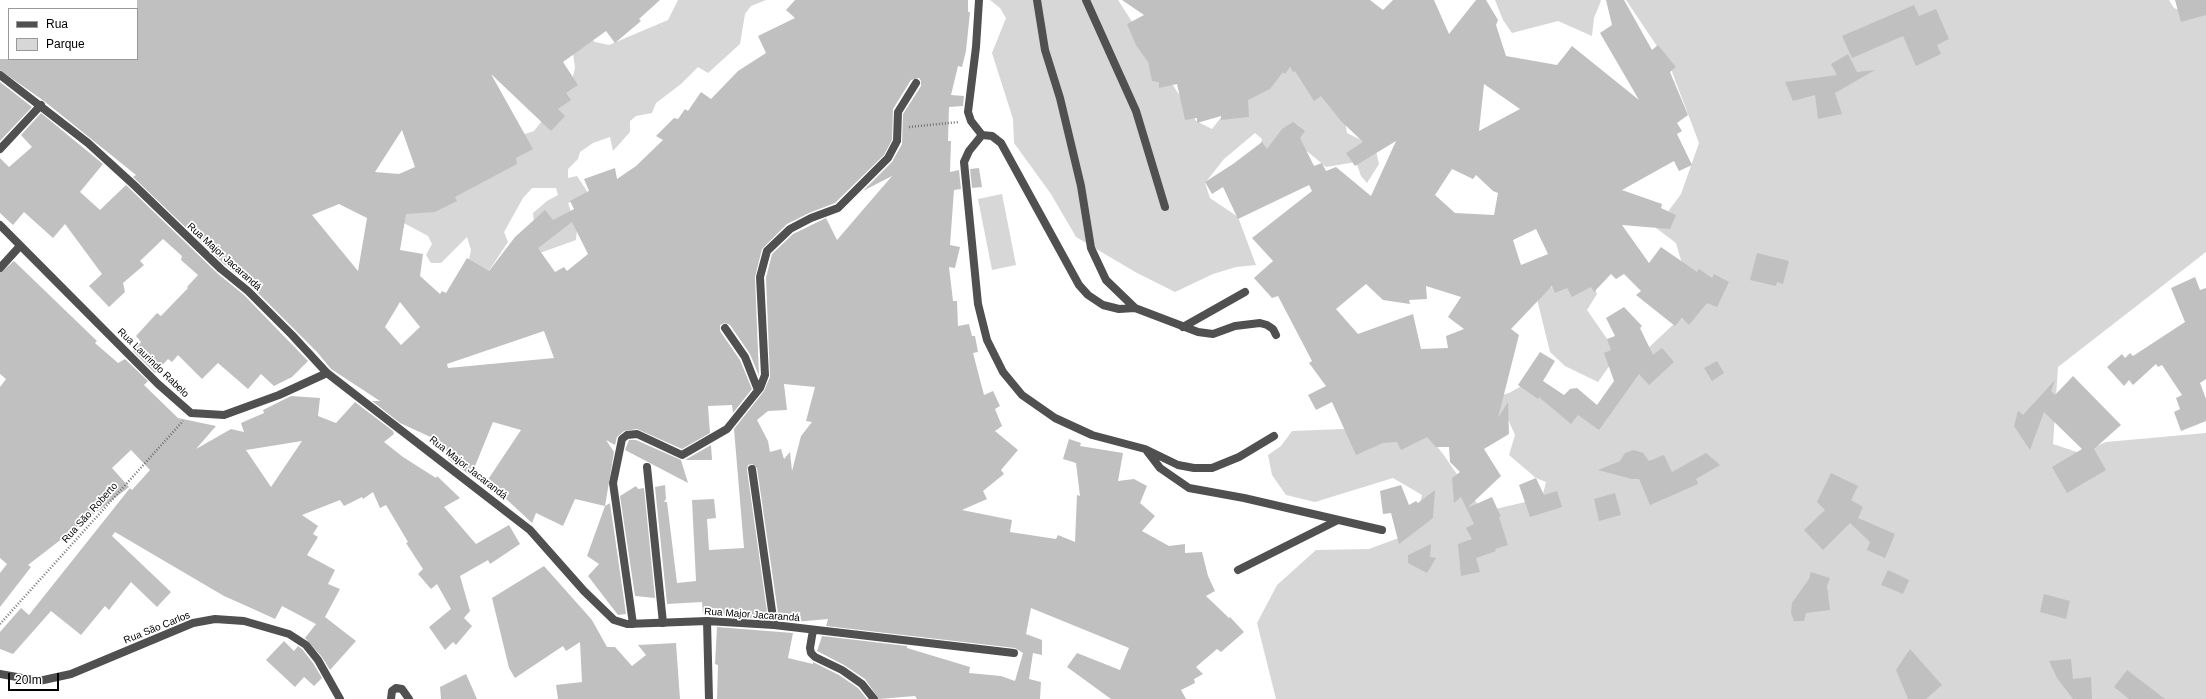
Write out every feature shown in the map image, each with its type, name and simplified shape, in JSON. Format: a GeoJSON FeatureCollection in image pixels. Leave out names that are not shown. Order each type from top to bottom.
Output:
{"type":"FeatureCollection","features":[{"type":"Feature","properties":{"kind":"street"},"geometry":{"type":"LineString","coordinates":[[979,0],[976,47],[968,112],[971,121],[982,135],[992,136],[1001,143],[1079,285],[1088,295],[1103,305],[1119,309],[1135,308]]}},
{"type":"Feature","properties":{"kind":"street"},"geometry":{"type":"LineString","coordinates":[[1037,0],[1045,50],[1060,98],[1081,186],[1090,248],[1106,280],[1135,308],[1183,327],[1214,334],[1235,326],[1260,323],[1273,329],[1276,335]]}},
{"type":"Feature","properties":{"kind":"street"},"geometry":{"type":"LineString","coordinates":[[1086,0],[1136,111],[1165,207]]}},
{"type":"Feature","properties":{"kind":"street","name":"Rua Major Jacarandá"},"geometry":{"type":"LineString","coordinates":[[0,75],[41,105],[88,143],[221,269],[248,291],[327,373],[530,530],[600,608],[614,620],[633,624],[707,621],[774,625],[1014,653]]}},
{"type":"Feature","properties":{"kind":"street"},"geometry":{"type":"LineString","coordinates":[[633,624],[613,483],[622,439],[624,436],[637,434],[682,456],[727,429],[758,390],[765,375],[760,277],[768,251],[790,229],[811,218],[835,210],[845,202],[888,158],[897,145],[898,112],[916,83]]}},
{"type":"Feature","properties":{"kind":"street"},"geometry":{"type":"LineString","coordinates":[[0,149],[41,105]]}},
{"type":"Feature","properties":{"kind":"street"},"geometry":{"type":"LineString","coordinates":[[982,135],[968,151],[964,162],[978,304],[987,340],[1003,372],[1022,395],[1055,418],[1092,435],[1145,449],[1178,465],[1194,468],[1212,468],[1240,457],[1274,436]]}},
{"type":"Feature","properties":{"kind":"street","name":"Rua Laurindo Rabelo"},"geometry":{"type":"LineString","coordinates":[[0,225],[158,384],[191,413],[224,415],[279,395],[327,373]]}},
{"type":"Feature","properties":{"kind":"street"},"geometry":{"type":"LineString","coordinates":[[0,268],[20,246]]}},
{"type":"Feature","properties":{"kind":"street"},"geometry":{"type":"LineString","coordinates":[[1183,327],[1245,292]]}},
{"type":"Feature","properties":{"kind":"street"},"geometry":{"type":"LineString","coordinates":[[725,328],[745,357],[758,390]]}},
{"type":"Feature","properties":{"kind":"street"},"geometry":{"type":"LineString","coordinates":[[1145,449],[1160,468],[1189,488],[1244,498],[1336,521],[1382,530]]}},
{"type":"Feature","properties":{"kind":"street"},"geometry":{"type":"LineString","coordinates":[[647,467],[663,623]]}},
{"type":"Feature","properties":{"kind":"street"},"geometry":{"type":"LineString","coordinates":[[752,469],[774,625]]}},
{"type":"Feature","properties":{"kind":"street"},"geometry":{"type":"LineString","coordinates":[[1238,570],[1336,521]]}},
{"type":"Feature","properties":{"kind":"street","name":"Rua São Carlos"},"geometry":{"type":"LineString","coordinates":[[0,674],[39,681],[71,674],[193,623],[215,619],[244,621],[289,634],[306,645],[318,660],[340,699]]}},
{"type":"Feature","properties":{"kind":"street"},"geometry":{"type":"LineString","coordinates":[[707,621],[709,699]]}},
{"type":"Feature","properties":{"kind":"street"},"geometry":{"type":"LineString","coordinates":[[814,630],[810,648],[815,657],[842,670],[862,684],[874,699]]}},
{"type":"Feature","properties":{"kind":"street"},"geometry":{"type":"LineString","coordinates":[[391,699],[392,691],[396,688],[402,689],[409,699]]}},
{"type":"Feature","properties":{"kind":"path"},"geometry":{"type":"LineString","coordinates":[[898,128],[971,121]]}},
{"type":"Feature","properties":{"kind":"path","name":"Rua São Roberto"},"geometry":{"type":"LineString","coordinates":[[0,624],[191,413]]}},
{"type":"Feature","properties":{"kind":"green space"},"geometry":{"type":"Polygon","coordinates":[[[678,0],[766,0],[751,6],[745,14],[740,44],[708,73],[698,67],[681,84],[656,103],[652,113],[636,116],[630,121],[630,132],[613,151],[610,137],[593,143],[580,152],[578,159],[568,169],[568,178],[577,176],[589,194],[568,203],[577,229],[576,240],[537,254],[533,213],[547,201],[558,195],[556,188],[532,188],[523,198],[504,232],[508,242],[480,284],[467,269],[471,250],[467,237],[441,263],[431,263],[426,255],[432,244],[428,236],[402,222],[401,198],[476,169],[525,134],[534,131],[571,84],[575,68],[572,47],[586,34],[595,42],[609,45],[668,20],[678,0]]]}},
{"type":"Feature","properties":{"kind":"green space"},"geometry":{"type":"Polygon","coordinates":[[[990,0],[1118,0],[1196,121],[1212,129],[1236,98],[1283,64],[1304,75],[1345,121],[1347,133],[1375,147],[1379,164],[1367,183],[1361,176],[1356,162],[1326,167],[1308,152],[1296,147],[1267,163],[1260,147],[1262,139],[1255,133],[1224,159],[1205,183],[1210,198],[1238,217],[1256,265],[1236,267],[1213,274],[1175,292],[1137,273],[1076,237],[1051,194],[1014,143],[1013,119],[992,53],[1006,18],[1000,8],[990,0]]]}},
{"type":"Feature","properties":{"kind":"green space"},"geometry":{"type":"Polygon","coordinates":[[[1495,0],[1601,1],[1594,18],[1592,36],[1558,21],[1512,33],[1503,20],[1495,0]]]}},
{"type":"Feature","properties":{"kind":"green space"},"geometry":{"type":"Polygon","coordinates":[[[1626,0],[2169,0],[2174,8],[2195,17],[2206,9],[2206,252],[2058,367],[2053,444],[2080,453],[2106,442],[2206,433],[2206,699],[1276,699],[1257,623],[1277,585],[1316,550],[1369,549],[1412,533],[1422,495],[1393,478],[1315,502],[1286,495],[1272,475],[1268,455],[1281,446],[1292,431],[1393,427],[1416,420],[1443,454],[1483,512],[1542,498],[1546,482],[1536,478],[1509,455],[1515,435],[1507,417],[1488,423],[1476,403],[1509,393],[1525,384],[1576,413],[1602,405],[1622,379],[1610,365],[1598,382],[1565,366],[1550,352],[1536,295],[1552,287],[1591,276],[1597,294],[1587,310],[1619,356],[1645,351],[1676,322],[1696,312],[1676,243],[1656,228],[1681,194],[1699,143],[1669,64],[1626,0]]]}},
{"type":"Feature","properties":{"kind":"green space"},"geometry":{"type":"Polygon","coordinates":[[[1002,194],[1016,265],[992,270],[978,199],[1002,194]]]}},
{"type":"Feature","properties":{"kind":"building"},"geometry":{"type":"Polygon","coordinates":[[[137,0],[660,0],[639,19],[641,21],[615,43],[606,31],[563,62],[578,85],[566,93],[571,100],[558,109],[565,116],[551,131],[491,74],[533,149],[516,158],[517,164],[455,197],[457,201],[435,212],[406,214],[400,250],[423,254],[420,276],[440,294],[442,291],[446,293],[467,258],[489,271],[515,237],[545,210],[553,220],[574,209],[570,201],[589,191],[584,179],[615,168],[617,179],[636,166],[663,140],[656,136],[674,118],[678,119],[685,109],[688,111],[701,92],[711,99],[738,71],[766,53],[758,36],[795,18],[786,10],[795,0],[968,0],[968,12],[970,12],[966,51],[962,67],[958,66],[951,95],[964,96],[963,106],[949,107],[948,141],[951,141],[950,172],[959,170],[961,189],[954,190],[950,245],[960,247],[955,268],[949,267],[953,301],[957,301],[958,326],[969,324],[972,336],[975,336],[978,352],[973,353],[984,395],[993,391],[1000,406],[995,409],[1002,426],[995,431],[1018,450],[1001,470],[1004,474],[983,491],[987,499],[962,510],[1012,520],[1010,532],[1056,539],[1058,535],[1075,542],[1077,495],[1080,496],[1076,463],[1063,459],[1069,439],[1081,443],[1080,446],[1123,453],[1118,481],[1134,479],[1147,486],[1140,503],[1155,516],[1142,531],[1169,546],[1185,544],[1185,553],[1202,552],[1208,576],[1215,591],[1206,596],[1229,618],[1230,617],[1244,632],[1221,652],[1217,649],[1196,667],[1203,674],[1194,679],[1195,683],[1181,690],[1186,699],[1111,699],[1067,667],[1077,653],[1120,670],[1129,648],[1031,608],[1026,634],[1042,640],[1042,655],[1033,653],[1029,679],[1041,682],[1040,699],[917,699],[915,696],[879,699],[865,679],[844,665],[817,651],[822,636],[907,646],[907,648],[970,667],[969,673],[1001,676],[1015,681],[1023,653],[1015,648],[826,626],[828,619],[795,622],[779,620],[757,468],[752,464],[748,465],[747,470],[768,619],[718,616],[718,614],[703,615],[702,602],[667,604],[655,487],[665,485],[666,499],[664,502],[667,502],[677,583],[696,581],[692,500],[714,499],[716,518],[707,519],[709,550],[744,548],[734,429],[764,391],[770,377],[766,278],[772,254],[793,234],[826,218],[837,240],[892,176],[863,191],[892,162],[902,144],[903,114],[921,86],[921,81],[919,78],[911,80],[893,109],[892,140],[884,155],[835,203],[809,213],[787,224],[762,249],[755,277],[759,376],[750,354],[730,325],[725,323],[720,325],[720,331],[740,360],[752,389],[733,413],[732,405],[708,406],[710,433],[682,449],[637,429],[624,431],[617,437],[615,445],[606,440],[614,452],[605,506],[575,499],[563,526],[536,513],[532,523],[487,481],[521,430],[493,422],[471,476],[448,459],[452,454],[432,443],[437,440],[400,423],[372,401],[380,401],[331,369],[317,352],[252,287],[225,265],[133,177],[136,175],[44,101],[0,70],[0,59],[138,60],[137,0]],[[402,130],[375,172],[399,174],[415,167],[402,130]],[[339,204],[312,215],[358,271],[367,218],[339,204]],[[572,222],[538,248],[555,272],[564,267],[567,271],[588,254],[572,222]],[[400,302],[385,327],[401,345],[420,327],[400,302]],[[544,331],[447,364],[448,368],[554,358],[544,331]],[[784,384],[787,410],[768,411],[757,420],[768,441],[770,452],[781,449],[784,459],[790,452],[792,471],[801,436],[812,422],[806,421],[815,387],[784,384]]]}},
{"type":"Feature","properties":{"kind":"building"},"geometry":{"type":"Polygon","coordinates":[[[1122,0],[1370,0],[1383,10],[1393,0],[1434,0],[1449,34],[1476,0],[1486,0],[1498,20],[1496,25],[1506,56],[1557,65],[1572,46],[1639,100],[1600,33],[1612,25],[1606,0],[1624,0],[1652,50],[1658,45],[1676,67],[1670,72],[1688,115],[1677,123],[1682,131],[1677,134],[1692,165],[1679,171],[1674,161],[1622,190],[1662,204],[1661,208],[1676,215],[1670,229],[1622,225],[1649,263],[1661,247],[1697,272],[1699,269],[1712,278],[1714,274],[1729,282],[1717,307],[1707,303],[1689,325],[1682,318],[1675,326],[1636,295],[1641,291],[1624,274],[1616,279],[1611,274],[1594,292],[1591,287],[1572,297],[1567,288],[1555,293],[1552,286],[1511,329],[1519,335],[1498,418],[1508,402],[1509,434],[1484,449],[1501,476],[1467,508],[1492,497],[1501,517],[1499,517],[1508,545],[1476,558],[1480,572],[1461,576],[1458,544],[1472,539],[1466,528],[1474,524],[1461,497],[1454,503],[1452,478],[1460,472],[1450,462],[1449,447],[1436,447],[1427,437],[1401,450],[1397,442],[1383,443],[1356,455],[1332,402],[1316,410],[1308,395],[1326,386],[1309,363],[1312,361],[1278,296],[1272,298],[1254,278],[1273,261],[1252,238],[1312,191],[1309,185],[1238,219],[1223,187],[1212,194],[1205,182],[1233,164],[1262,142],[1267,149],[1282,129],[1293,122],[1305,131],[1300,138],[1314,166],[1322,163],[1326,171],[1336,167],[1371,196],[1396,141],[1355,166],[1346,153],[1363,142],[1341,121],[1321,96],[1314,101],[1295,71],[1293,72],[1290,67],[1285,74],[1283,72],[1270,89],[1248,100],[1249,117],[1221,120],[1221,116],[1197,123],[1197,118],[1185,120],[1177,84],[1159,88],[1159,82],[1152,81],[1148,62],[1136,45],[1127,24],[1144,15],[1122,0]],[[1484,84],[1479,131],[1520,109],[1484,84]],[[1452,169],[1435,195],[1455,213],[1494,215],[1498,193],[1493,191],[1476,175],[1473,179],[1452,169]],[[1536,229],[1513,240],[1521,265],[1548,254],[1536,229]],[[1366,284],[1336,309],[1358,334],[1413,314],[1421,349],[1448,348],[1446,336],[1464,329],[1448,317],[1461,297],[1426,286],[1427,299],[1409,300],[1410,304],[1383,300],[1366,284]]]}},
{"type":"Feature","properties":{"kind":"building"},"geometry":{"type":"Polygon","coordinates":[[[2175,0],[2206,0],[2206,15],[2181,22],[2175,0]]]}},
{"type":"Feature","properties":{"kind":"building"},"geometry":{"type":"Polygon","coordinates":[[[1914,5],[1919,16],[1936,9],[1949,39],[1937,45],[1941,54],[1916,66],[1903,36],[1852,58],[1842,36],[1914,5]]]}},
{"type":"Feature","properties":{"kind":"building"},"geometry":{"type":"Polygon","coordinates":[[[1848,54],[1857,72],[1875,70],[1835,93],[1842,114],[1818,119],[1815,95],[1793,101],[1785,82],[1837,75],[1831,64],[1848,54]]]}},
{"type":"Feature","properties":{"kind":"building"},"geometry":{"type":"Polygon","coordinates":[[[0,82],[32,107],[0,141],[0,82]]]}},
{"type":"Feature","properties":{"kind":"building"},"geometry":{"type":"Polygon","coordinates":[[[41,113],[103,164],[80,192],[100,210],[126,185],[217,273],[244,295],[308,361],[292,377],[274,386],[261,374],[248,389],[218,363],[202,379],[178,355],[172,362],[168,359],[155,373],[133,351],[141,342],[136,336],[157,313],[161,316],[188,288],[187,287],[198,275],[181,260],[182,256],[163,239],[140,261],[144,265],[123,283],[125,292],[109,307],[89,286],[102,274],[65,224],[53,238],[24,212],[13,225],[0,213],[0,158],[9,167],[32,147],[21,135],[41,113]]]}},
{"type":"Feature","properties":{"kind":"building"},"geometry":{"type":"Polygon","coordinates":[[[979,168],[982,187],[972,188],[970,169],[979,168]]]}},
{"type":"Feature","properties":{"kind":"building"},"geometry":{"type":"Polygon","coordinates":[[[1757,253],[1789,261],[1783,284],[1777,282],[1776,286],[1750,280],[1757,253]]]}},
{"type":"Feature","properties":{"kind":"building"},"geometry":{"type":"Polygon","coordinates":[[[14,261],[97,341],[95,343],[118,363],[125,359],[148,381],[144,385],[178,418],[216,426],[196,449],[231,429],[244,432],[241,423],[264,413],[263,410],[291,396],[320,398],[318,416],[336,423],[355,402],[393,431],[394,434],[384,442],[403,457],[436,478],[437,476],[460,498],[444,507],[476,544],[509,525],[520,544],[490,564],[488,560],[460,576],[470,611],[464,618],[472,626],[456,645],[453,642],[445,650],[429,627],[451,609],[437,584],[431,589],[418,574],[423,569],[406,543],[408,542],[386,505],[380,508],[373,492],[363,499],[362,497],[344,506],[340,500],[302,515],[318,526],[313,534],[318,537],[307,555],[335,570],[328,584],[340,589],[325,617],[356,641],[330,670],[322,657],[305,638],[316,624],[282,606],[275,619],[224,596],[115,532],[112,536],[171,592],[157,607],[131,582],[109,610],[105,606],[81,635],[51,611],[13,654],[0,649],[0,632],[21,608],[29,615],[130,488],[132,490],[150,470],[131,450],[112,468],[129,487],[28,565],[31,567],[0,607],[0,573],[7,564],[0,558],[0,387],[6,379],[0,374],[0,273],[14,261]],[[302,441],[246,450],[271,487],[302,441]]]}},
{"type":"Feature","properties":{"kind":"building"},"geometry":{"type":"Polygon","coordinates":[[[2195,277],[2200,290],[2206,288],[2206,379],[2200,383],[2206,399],[2206,421],[2181,431],[2174,412],[2180,409],[2176,398],[2182,395],[2162,365],[2158,367],[2156,364],[2133,385],[2129,380],[2124,386],[2107,367],[2122,354],[2125,358],[2130,353],[2133,356],[2185,322],[2171,288],[2195,277]]]}},
{"type":"Feature","properties":{"kind":"building"},"geometry":{"type":"Polygon","coordinates":[[[1624,307],[1642,326],[1640,328],[1653,355],[1662,348],[1674,362],[1649,385],[1639,374],[1599,430],[1578,415],[1571,424],[1539,397],[1538,399],[1518,385],[1540,352],[1555,361],[1543,381],[1564,395],[1570,389],[1577,388],[1597,405],[1614,381],[1604,353],[1611,350],[1607,339],[1615,336],[1606,318],[1624,307]]]}},
{"type":"Feature","properties":{"kind":"building"},"geometry":{"type":"Polygon","coordinates":[[[1717,361],[1724,373],[1712,381],[1704,368],[1717,361]]]}},
{"type":"Feature","properties":{"kind":"building"},"geometry":{"type":"Polygon","coordinates":[[[2073,376],[2121,425],[2094,449],[2106,470],[2067,493],[2052,467],[2082,449],[2044,412],[2030,450],[2014,426],[2018,411],[2023,415],[2055,380],[2051,391],[2055,395],[2073,376]]]}},
{"type":"Feature","properties":{"kind":"building"},"geometry":{"type":"Polygon","coordinates":[[[629,440],[636,440],[681,460],[688,483],[625,450],[629,440]]]}},
{"type":"Feature","properties":{"kind":"building"},"geometry":{"type":"Polygon","coordinates":[[[711,445],[712,460],[685,460],[711,445]]]}},
{"type":"Feature","properties":{"kind":"building"},"geometry":{"type":"Polygon","coordinates":[[[1634,450],[1643,453],[1649,461],[1664,455],[1672,472],[1706,453],[1720,465],[1696,479],[1698,484],[1650,505],[1639,479],[1632,479],[1598,470],[1620,461],[1625,453],[1634,450]]]}},
{"type":"Feature","properties":{"kind":"building"},"geometry":{"type":"Polygon","coordinates":[[[1831,473],[1858,486],[1851,500],[1863,507],[1858,518],[1895,534],[1885,558],[1867,550],[1870,542],[1850,523],[1823,550],[1804,530],[1825,510],[1817,502],[1831,473]]]}},
{"type":"Feature","properties":{"kind":"building"},"geometry":{"type":"Polygon","coordinates":[[[1536,478],[1544,495],[1557,491],[1562,507],[1530,517],[1519,485],[1536,478]]]}},
{"type":"Feature","properties":{"kind":"building"},"geometry":{"type":"Polygon","coordinates":[[[1401,485],[1409,505],[1416,501],[1418,503],[1435,490],[1433,518],[1399,544],[1391,513],[1383,514],[1380,491],[1401,485]]]}},
{"type":"Feature","properties":{"kind":"building"},"geometry":{"type":"Polygon","coordinates":[[[636,486],[638,489],[644,488],[655,598],[635,596],[620,496],[636,486]]]}},
{"type":"Feature","properties":{"kind":"building"},"geometry":{"type":"Polygon","coordinates":[[[1615,493],[1621,515],[1599,521],[1594,499],[1615,493]]]}},
{"type":"Feature","properties":{"kind":"building"},"geometry":{"type":"Polygon","coordinates":[[[610,503],[626,614],[618,615],[588,576],[599,564],[587,556],[605,506],[610,503]]]}},
{"type":"Feature","properties":{"kind":"building"},"geometry":{"type":"Polygon","coordinates":[[[1431,544],[1430,557],[1436,558],[1427,573],[1408,563],[1408,555],[1431,544]]]}},
{"type":"Feature","properties":{"kind":"building"},"geometry":{"type":"Polygon","coordinates":[[[544,566],[592,620],[607,647],[615,647],[632,666],[646,655],[638,645],[676,643],[680,699],[558,699],[556,685],[582,682],[580,642],[566,651],[563,646],[515,678],[509,668],[492,598],[544,566]]]}},
{"type":"Feature","properties":{"kind":"building"},"geometry":{"type":"Polygon","coordinates":[[[1888,570],[1909,580],[1903,594],[1881,585],[1888,570]]]}},
{"type":"Feature","properties":{"kind":"building"},"geometry":{"type":"Polygon","coordinates":[[[1811,572],[1830,578],[1827,586],[1830,610],[1806,613],[1804,621],[1794,621],[1791,613],[1792,603],[1809,579],[1811,572]]]}},
{"type":"Feature","properties":{"kind":"building"},"geometry":{"type":"Polygon","coordinates":[[[2044,594],[2070,601],[2066,619],[2040,612],[2044,594]]]}},
{"type":"Feature","properties":{"kind":"building"},"geometry":{"type":"Polygon","coordinates":[[[717,627],[793,633],[788,658],[813,664],[813,662],[839,675],[858,688],[867,699],[717,699],[718,665],[715,664],[717,627]]]}},
{"type":"Feature","properties":{"kind":"building"},"geometry":{"type":"Polygon","coordinates":[[[284,641],[294,651],[298,646],[302,649],[313,663],[322,678],[314,686],[304,677],[295,687],[266,660],[284,641]]]}},
{"type":"Feature","properties":{"kind":"building"},"geometry":{"type":"Polygon","coordinates":[[[1910,649],[1942,685],[1926,699],[1908,699],[1896,670],[1910,649]]]}},
{"type":"Feature","properties":{"kind":"building"},"geometry":{"type":"Polygon","coordinates":[[[2071,659],[2073,679],[2091,677],[2092,699],[2073,699],[2057,678],[2049,661],[2071,659]]]}},
{"type":"Feature","properties":{"kind":"building"},"geometry":{"type":"Polygon","coordinates":[[[2127,670],[2165,699],[2129,699],[2114,687],[2127,670]]]}},
{"type":"Feature","properties":{"kind":"building"},"geometry":{"type":"Polygon","coordinates":[[[466,674],[477,699],[441,699],[440,687],[466,674]]]}}]}
